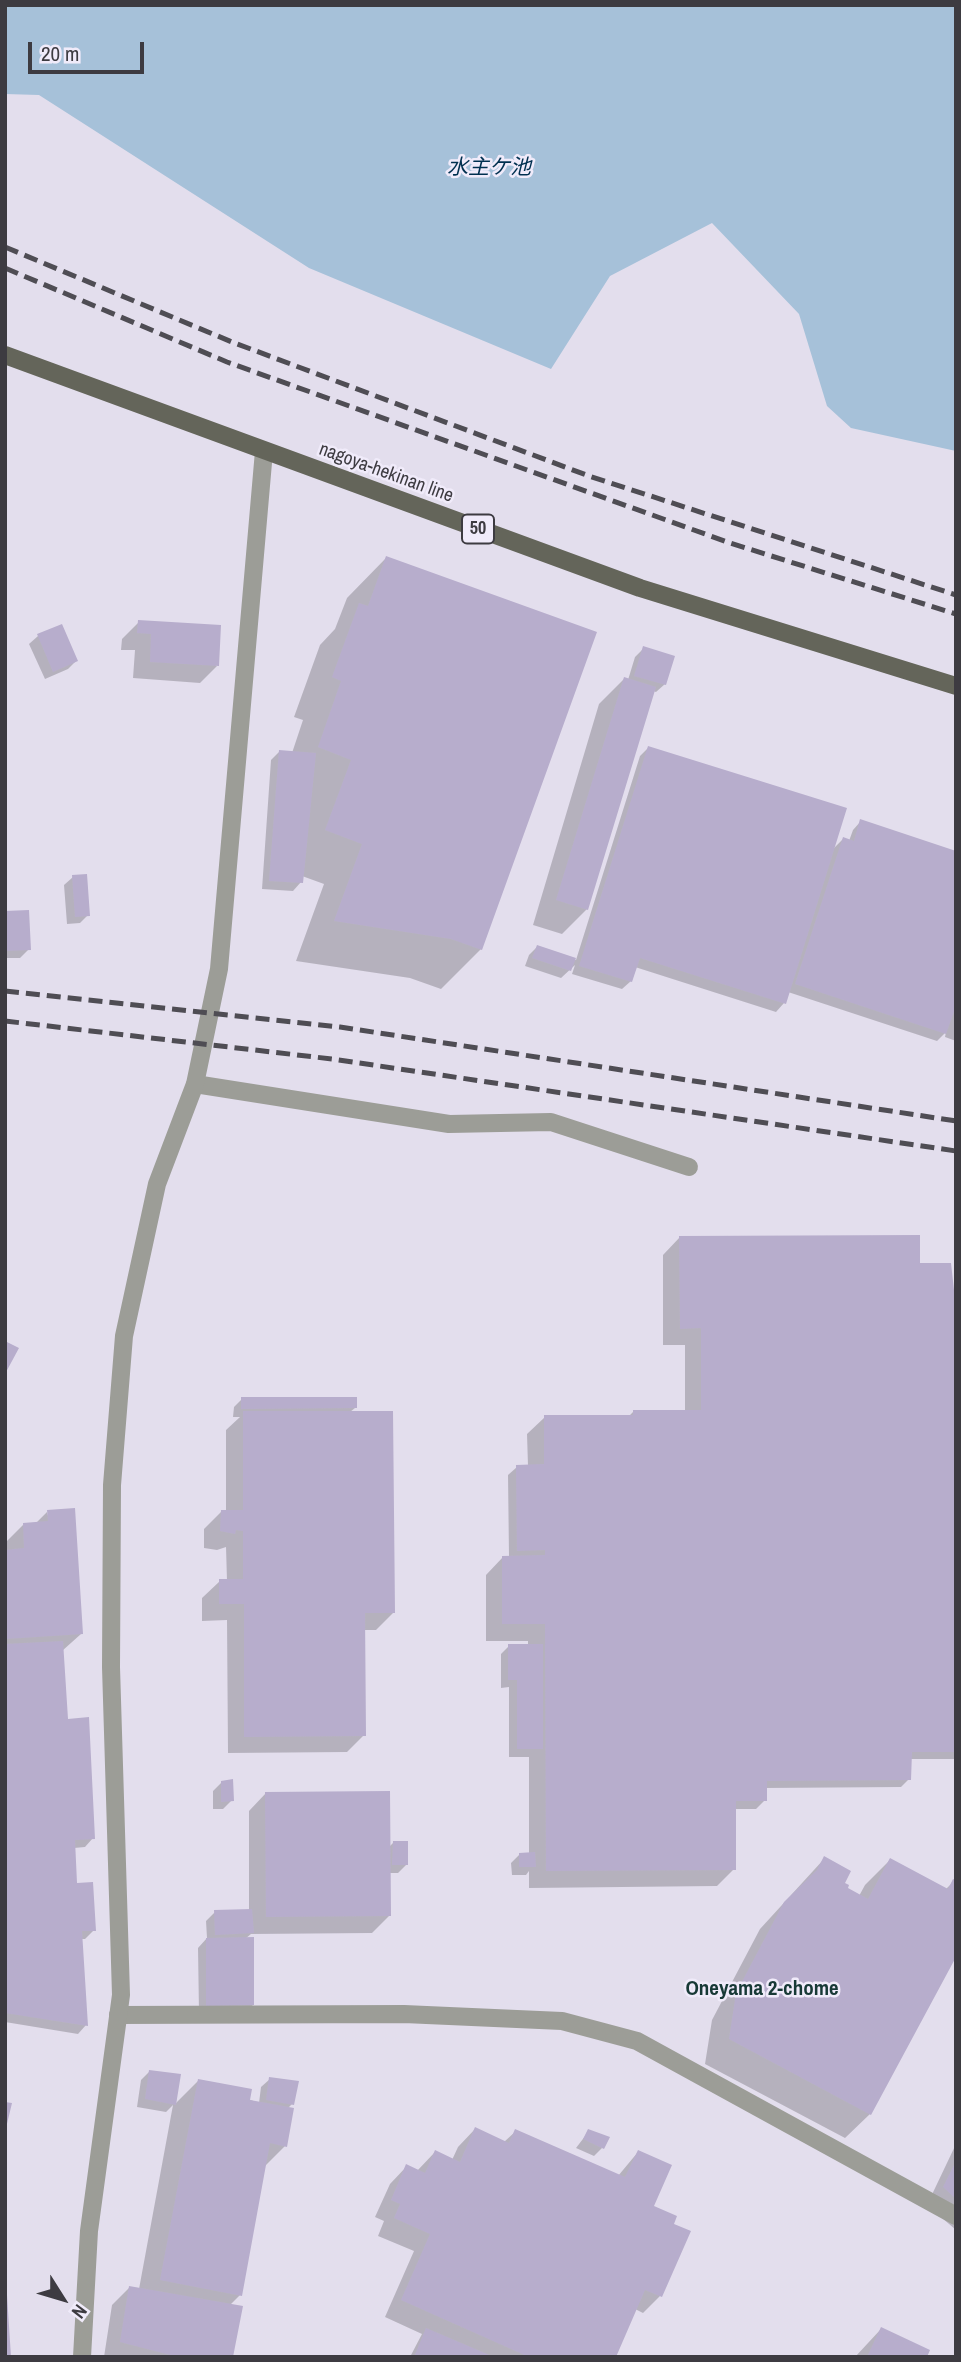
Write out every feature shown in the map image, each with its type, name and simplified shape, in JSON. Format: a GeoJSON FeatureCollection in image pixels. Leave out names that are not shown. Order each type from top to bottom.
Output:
{"type":"FeatureCollection","features":[{"type":"Feature","properties":{"kind":"main road","name":"nagoya-hekinan line"},"geometry":{"type":"LineString","coordinates":[[5,355],[640,588],[956,686]]}},
{"type":"Feature","properties":{"kind":"street"},"geometry":{"type":"LineString","coordinates":[[82,2357],[89,2231],[121,1995],[111,1667],[112,1485],[124,1336],[157,1184],[195,1084],[219,969],[264,451]]}},
{"type":"Feature","properties":{"kind":"street"},"geometry":{"type":"LineString","coordinates":[[195,1084],[449,1124],[551,1122],[689,1167]]}},
{"type":"Feature","properties":{"kind":"street"},"geometry":{"type":"LineString","coordinates":[[118,2015],[404,2014],[562,2021],[636,2041],[956,2216]]}},
{"type":"Feature","properties":{"kind":"water","name":"水主ケ池"},"geometry":{"type":"Polygon","coordinates":[[[5,5],[956,5],[956,451],[851,428],[827,406],[799,314],[712,223],[610,276],[551,369],[309,268],[39,95],[5,94],[5,5]]]}},
{"type":"Feature","properties":{"kind":"building"},"geometry":{"type":"Polygon","coordinates":[[[386,556],[597,632],[482,950],[451,939],[334,921],[362,844],[325,830],[351,760],[318,747],[341,681],[332,677],[359,603],[368,606],[386,556]]]}},
{"type":"Feature","properties":{"kind":"building"},"geometry":{"type":"Polygon","coordinates":[[[138,620],[221,625],[219,666],[150,662],[151,634],[137,633],[138,620]]]}},
{"type":"Feature","properties":{"kind":"building"},"geometry":{"type":"Polygon","coordinates":[[[62,624],[78,661],[53,672],[37,634],[62,624]]]}},
{"type":"Feature","properties":{"kind":"building"},"geometry":{"type":"Polygon","coordinates":[[[643,646],[675,656],[666,685],[634,676],[643,646]]]}},
{"type":"Feature","properties":{"kind":"building"},"geometry":{"type":"Polygon","coordinates":[[[624,677],[656,687],[588,910],[556,900],[624,677]]]}},
{"type":"Feature","properties":{"kind":"building"},"geometry":{"type":"Polygon","coordinates":[[[648,746],[847,808],[786,1004],[640,958],[632,982],[579,966],[648,746]]]}},
{"type":"Feature","properties":{"kind":"building"},"geometry":{"type":"Polygon","coordinates":[[[279,750],[316,753],[303,883],[269,881],[279,750]]]}},
{"type":"Feature","properties":{"kind":"building"},"geometry":{"type":"Polygon","coordinates":[[[860,819],[956,851],[956,1006],[946,1034],[795,984],[843,837],[854,841],[860,819]]]}},
{"type":"Feature","properties":{"kind":"building"},"geometry":{"type":"Polygon","coordinates":[[[87,874],[90,916],[75,917],[72,875],[87,874]]]}},
{"type":"Feature","properties":{"kind":"building"},"geometry":{"type":"Polygon","coordinates":[[[29,910],[31,950],[5,951],[5,911],[29,910]]]}},
{"type":"Feature","properties":{"kind":"building"},"geometry":{"type":"Polygon","coordinates":[[[537,945],[576,958],[571,971],[532,958],[537,945]]]}},
{"type":"Feature","properties":{"kind":"building"},"geometry":{"type":"Polygon","coordinates":[[[920,1235],[920,1263],[951,1263],[956,1308],[956,1752],[912,1752],[911,1780],[767,1781],[767,1801],[736,1801],[736,1870],[546,1871],[545,1624],[502,1624],[502,1556],[545,1555],[545,1550],[517,1551],[516,1465],[544,1464],[544,1415],[633,1415],[633,1410],[701,1410],[701,1328],[680,1329],[679,1236],[920,1235]]]}},
{"type":"Feature","properties":{"kind":"building"},"geometry":{"type":"Polygon","coordinates":[[[5,1341],[19,1348],[5,1374],[5,1341]]]}},
{"type":"Feature","properties":{"kind":"building"},"geometry":{"type":"Polygon","coordinates":[[[241,1397],[357,1397],[357,1408],[241,1409],[241,1397]]]}},
{"type":"Feature","properties":{"kind":"building"},"geometry":{"type":"Polygon","coordinates":[[[243,1411],[393,1411],[395,1613],[365,1613],[366,1736],[244,1737],[244,1604],[219,1604],[219,1579],[243,1579],[243,1531],[236,1530],[235,1534],[220,1531],[221,1510],[243,1510],[243,1411]]]}},
{"type":"Feature","properties":{"kind":"building"},"geometry":{"type":"Polygon","coordinates":[[[75,1508],[83,1634],[5,1639],[5,1550],[24,1548],[23,1523],[48,1521],[47,1510],[75,1508]]]}},
{"type":"Feature","properties":{"kind":"building"},"geometry":{"type":"Polygon","coordinates":[[[63,1641],[68,1719],[89,1717],[95,1839],[75,1840],[77,1883],[93,1882],[96,1931],[82,1931],[88,2026],[5,2013],[5,1644],[63,1641]]]}},
{"type":"Feature","properties":{"kind":"building"},"geometry":{"type":"Polygon","coordinates":[[[508,1644],[543,1644],[543,1749],[517,1749],[517,1680],[508,1680],[508,1644]]]}},
{"type":"Feature","properties":{"kind":"building"},"geometry":{"type":"Polygon","coordinates":[[[233,1779],[234,1801],[221,1802],[221,1781],[233,1779]]]}},
{"type":"Feature","properties":{"kind":"building"},"geometry":{"type":"Polygon","coordinates":[[[390,1791],[391,1916],[266,1917],[265,1792],[390,1791]]]}},
{"type":"Feature","properties":{"kind":"building"},"geometry":{"type":"Polygon","coordinates":[[[393,1841],[408,1841],[408,1865],[392,1865],[393,1841]]]}},
{"type":"Feature","properties":{"kind":"building"},"geometry":{"type":"Polygon","coordinates":[[[535,1852],[536,1867],[519,1867],[519,1853],[535,1852]]]}},
{"type":"Feature","properties":{"kind":"building"},"geometry":{"type":"Polygon","coordinates":[[[824,1856],[851,1871],[845,1883],[849,1885],[848,1888],[868,1899],[890,1858],[948,1889],[953,1879],[956,1880],[956,1957],[871,2115],[729,2039],[736,1993],[784,1902],[817,1870],[824,1856]]]}},
{"type":"Feature","properties":{"kind":"building"},"geometry":{"type":"Polygon","coordinates":[[[252,1909],[254,1933],[215,1935],[214,1910],[252,1909]]]}},
{"type":"Feature","properties":{"kind":"building"},"geometry":{"type":"Polygon","coordinates":[[[254,1937],[254,2005],[206,2006],[206,1938],[254,1937]]]}},
{"type":"Feature","properties":{"kind":"building"},"geometry":{"type":"Polygon","coordinates":[[[149,2070],[181,2074],[176,2105],[145,2099],[149,2070]]]}},
{"type":"Feature","properties":{"kind":"building"},"geometry":{"type":"Polygon","coordinates":[[[269,2077],[299,2081],[294,2105],[266,2100],[269,2077]]]}},
{"type":"Feature","properties":{"kind":"building"},"geometry":{"type":"Polygon","coordinates":[[[198,2079],[252,2089],[250,2100],[294,2108],[287,2147],[270,2143],[242,2296],[160,2280],[198,2079]]]}},
{"type":"Feature","properties":{"kind":"building"},"geometry":{"type":"Polygon","coordinates":[[[5,2102],[12,2103],[6,2128],[5,2128],[5,2102]]]}},
{"type":"Feature","properties":{"kind":"building"},"geometry":{"type":"Polygon","coordinates":[[[475,2127],[509,2143],[515,2129],[625,2177],[638,2150],[672,2165],[654,2206],[677,2216],[674,2224],[691,2231],[662,2297],[645,2290],[616,2357],[529,2357],[401,2300],[430,2234],[394,2218],[400,2204],[391,2200],[406,2164],[425,2173],[435,2150],[460,2162],[475,2127]]]}},
{"type":"Feature","properties":{"kind":"building"},"geometry":{"type":"Polygon","coordinates":[[[588,2129],[610,2137],[604,2149],[583,2139],[588,2129]]]}},
{"type":"Feature","properties":{"kind":"building"},"geometry":{"type":"Polygon","coordinates":[[[956,2161],[956,2199],[943,2187],[956,2161]]]}},
{"type":"Feature","properties":{"kind":"building"},"geometry":{"type":"Polygon","coordinates":[[[129,2286],[243,2306],[233,2357],[178,2357],[120,2342],[129,2286]]]}},
{"type":"Feature","properties":{"kind":"building"},"geometry":{"type":"Polygon","coordinates":[[[7,2295],[11,2357],[5,2357],[7,2295]]]}},
{"type":"Feature","properties":{"kind":"building"},"geometry":{"type":"Polygon","coordinates":[[[881,2327],[930,2350],[927,2357],[867,2357],[881,2327]]]}},
{"type":"Feature","properties":{"kind":"building"},"geometry":{"type":"Polygon","coordinates":[[[426,2328],[494,2357],[414,2357],[426,2328]]]}},
{"type":"Feature","properties":{"kind":"railway"},"geometry":{"type":"LineString","coordinates":[[5,247],[232,342],[589,476],[956,595]]}},
{"type":"Feature","properties":{"kind":"railway"},"geometry":{"type":"LineString","coordinates":[[5,268],[227,362],[730,543],[956,614]]}},
{"type":"Feature","properties":{"kind":"railway"},"geometry":{"type":"LineString","coordinates":[[5,991],[340,1027],[956,1121]]}},
{"type":"Feature","properties":{"kind":"railway"},"geometry":{"type":"LineString","coordinates":[[5,1021],[332,1059],[956,1151]]}},
{"type":"Feature","properties":{"kind":"district","name":"Oneyama 2-chome"},"geometry":{"type":"Point","coordinates":[762,1989]}}]}
